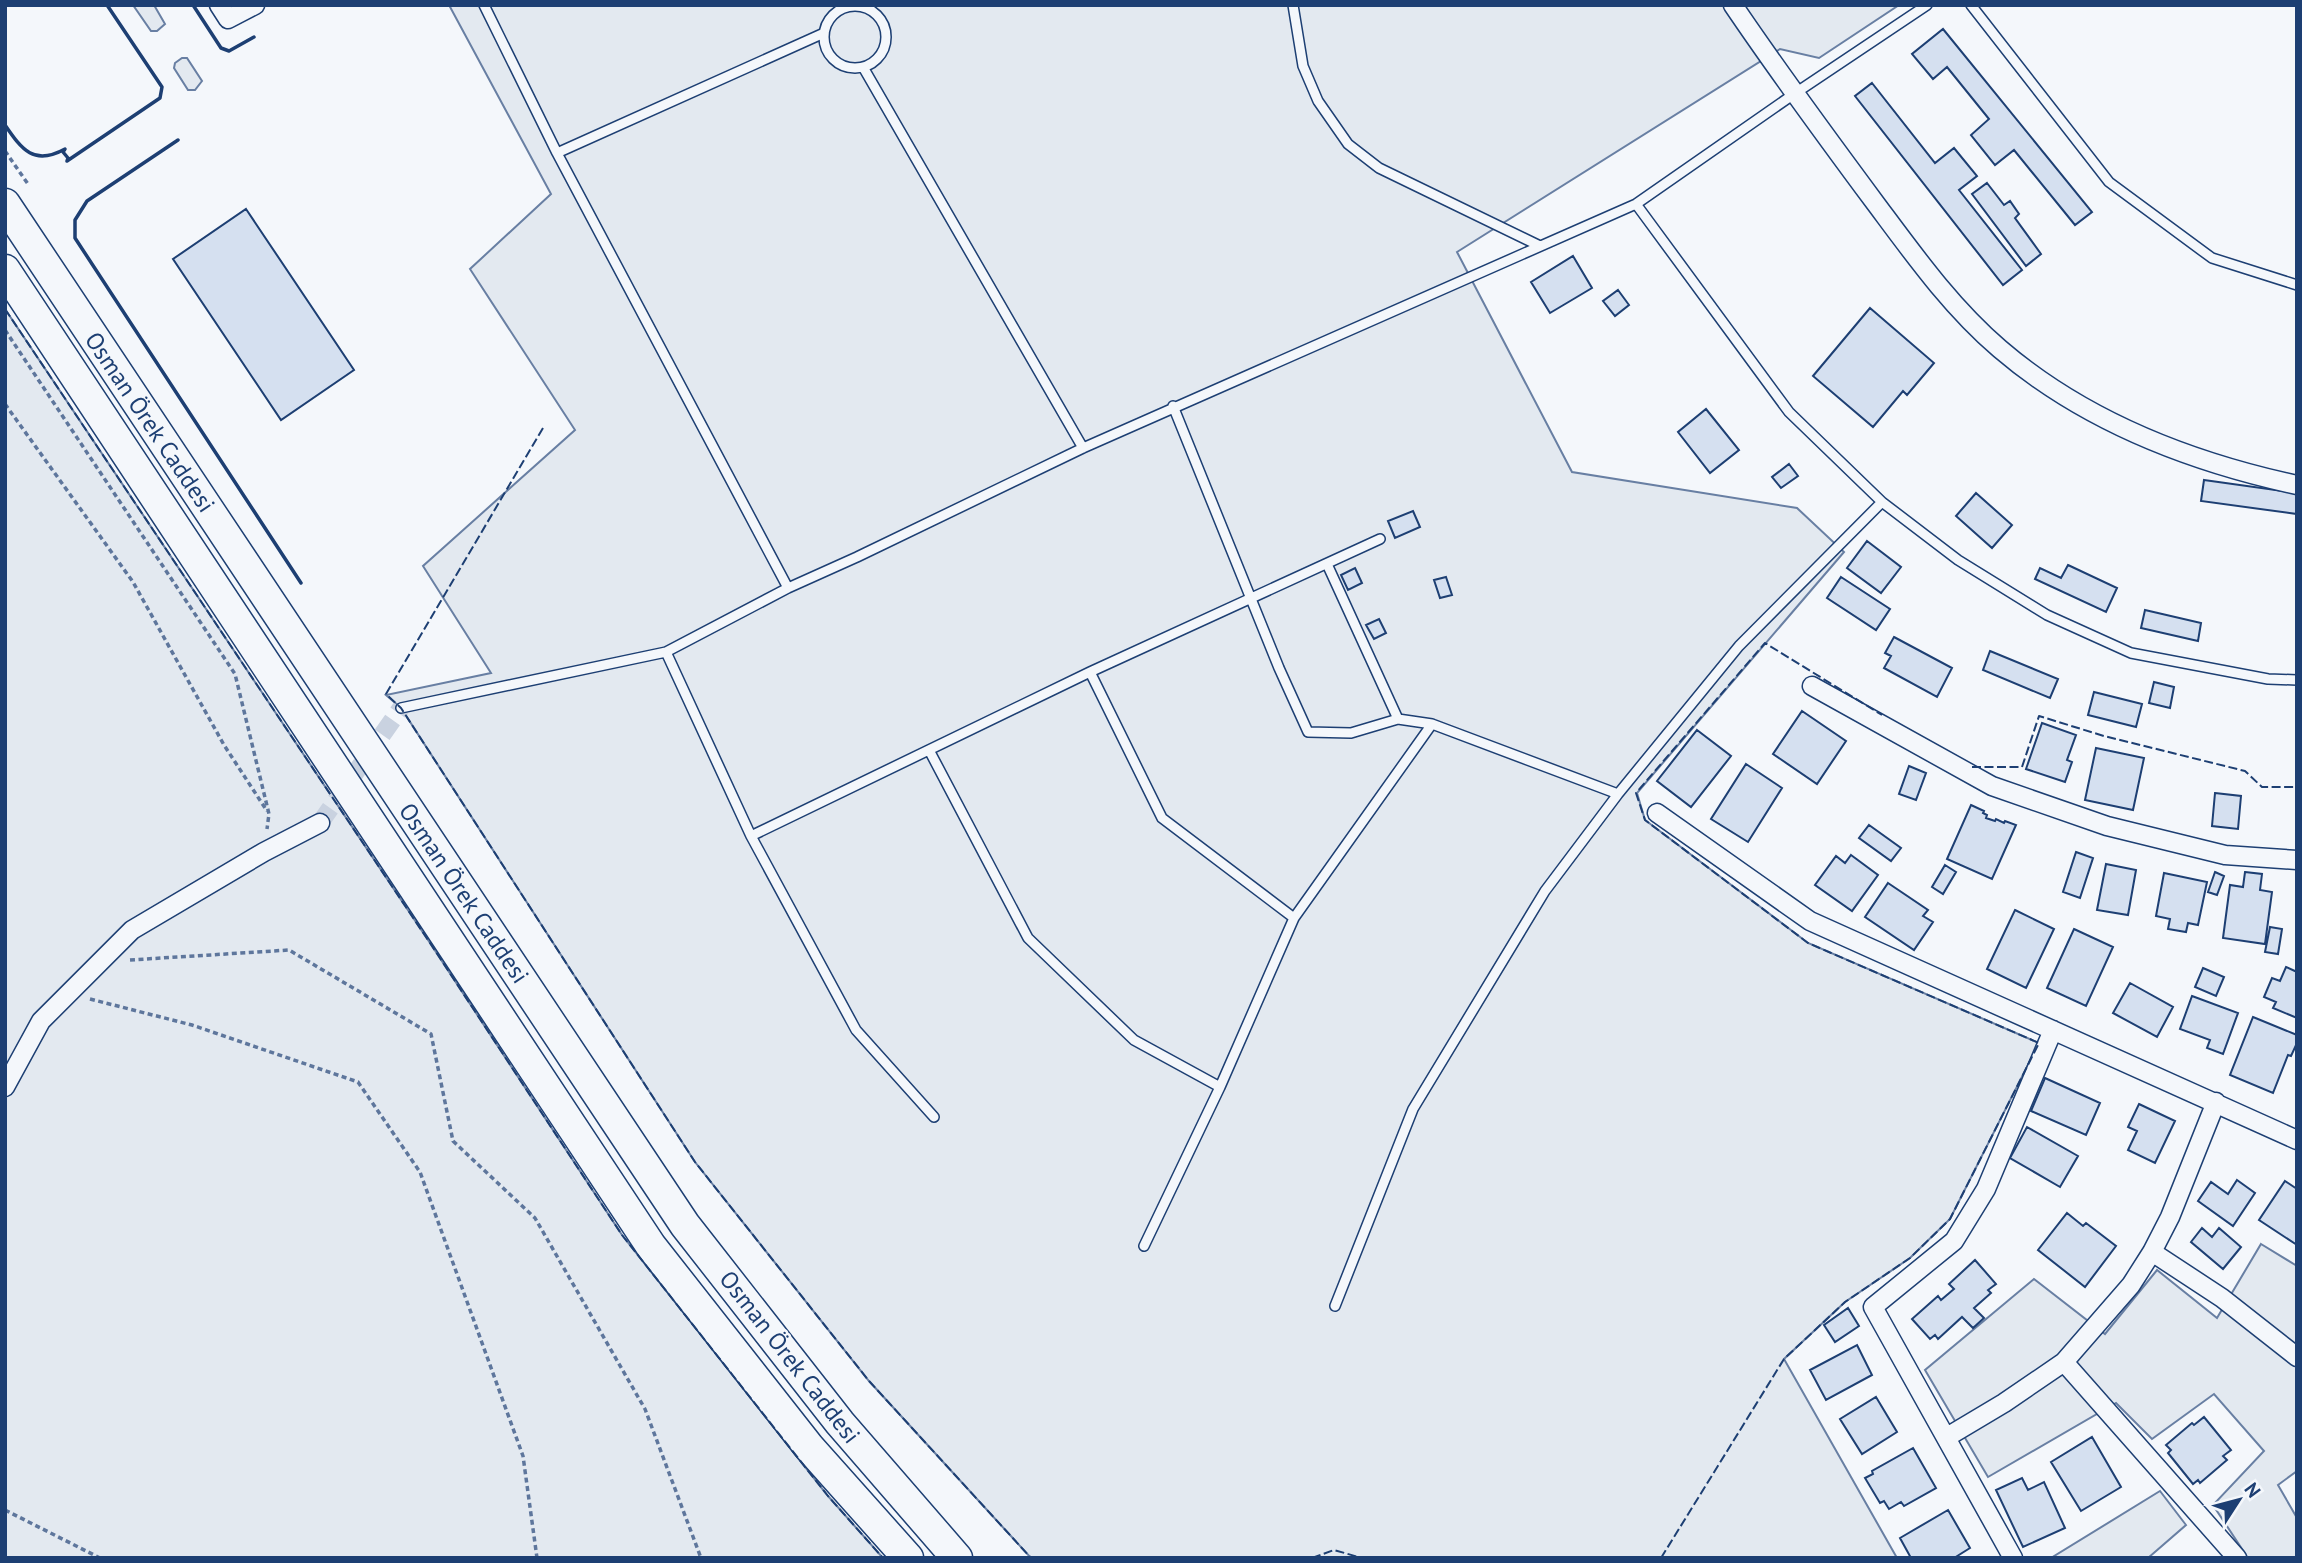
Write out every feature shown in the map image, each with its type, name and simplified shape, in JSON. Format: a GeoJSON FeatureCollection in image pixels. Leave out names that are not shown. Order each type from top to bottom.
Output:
{"type":"FeatureCollection","features":[{"type":"Feature","properties":{"kind":"main road","name":"Osman Örek Caddesi"},"geometry":{"type":"LineString","coordinates":[[5,204],[685,1225],[849,1433],[957,1558]]}},
{"type":"Feature","properties":{"kind":"main road","name":"Osman Örek Caddesi"},"geometry":{"type":"LineString","coordinates":[[5,270],[651,1245],[809,1447],[908,1558]]}},
{"type":"Feature","properties":{"kind":"street"},"geometry":{"type":"LineString","coordinates":[[219,5],[229,19],[255,5]]}},
{"type":"Feature","properties":{"kind":"street"},"geometry":{"type":"LineString","coordinates":[[1733,5],[1794,94],[1927,272],[1965,315],[2001,349],[2083,406],[2126,430],[2184,455],[2297,485]]}},
{"type":"Feature","properties":{"kind":"street"},"geometry":{"type":"LineString","coordinates":[[1812,686],[1992,786],[2107,826],[2225,855],[2297,860]]}},
{"type":"Feature","properties":{"kind":"street"},"geometry":{"type":"LineString","coordinates":[[1657,813],[1811,921],[2295,1135]]}},
{"type":"Feature","properties":{"kind":"street"},"geometry":{"type":"LineString","coordinates":[[5,1087],[41,1021],[132,930],[320,822]]}},
{"type":"Feature","properties":{"kind":"street"},"geometry":{"type":"LineString","coordinates":[[2013,1558],[1873,1307],[1954,1241],[1986,1189],[2053,1030]]}},
{"type":"Feature","properties":{"kind":"street"},"geometry":{"type":"LineString","coordinates":[[1947,1437],[2004,1403],[2064,1362],[2131,1285],[2170,1217],[2216,1102]]}},
{"type":"Feature","properties":{"kind":"street"},"geometry":{"type":"LineString","coordinates":[[2152,1252],[2222,1298],[2297,1357]]}},
{"type":"Feature","properties":{"kind":"street"},"geometry":{"type":"LineString","coordinates":[[2064,1362],[2237,1558]]}},
{"type":"Feature","properties":{"kind":"lane"},"geometry":{"type":"LineString","coordinates":[[484,5],[557,153],[788,588]]}},
{"type":"Feature","properties":{"kind":"lane"},"geometry":{"type":"LineString","coordinates":[[851,5],[871,10],[884,26],[886,36],[880,55],[863,67],[853,68],[834,61],[828,52],[824,33],[833,14],[851,5]]}},
{"type":"Feature","properties":{"kind":"lane"},"geometry":{"type":"LineString","coordinates":[[1293,5],[1303,66],[1318,101],[1348,144],[1379,168],[1540,246]]}},
{"type":"Feature","properties":{"kind":"lane"},"geometry":{"type":"LineString","coordinates":[[401,708],[666,652],[788,588],[1083,448],[1636,204],[1927,5]]}},
{"type":"Feature","properties":{"kind":"lane"},"geometry":{"type":"LineString","coordinates":[[1970,5],[2109,182],[2212,258],[2297,285]]}},
{"type":"Feature","properties":{"kind":"lane"},"geometry":{"type":"LineString","coordinates":[[557,153],[824,33]]}},
{"type":"Feature","properties":{"kind":"lane"},"geometry":{"type":"LineString","coordinates":[[863,67],[1083,448]]}},
{"type":"Feature","properties":{"kind":"lane"},"geometry":{"type":"LineString","coordinates":[[1636,204],[1789,412],[1882,502],[1958,560],[2048,615],[2131,653],[2268,679],[2297,680]]}},
{"type":"Feature","properties":{"kind":"lane"},"geometry":{"type":"LineString","coordinates":[[1173,407],[1279,668],[1308,732],[1351,733],[1398,719],[1432,724],[1618,794]]}},
{"type":"Feature","properties":{"kind":"lane"},"geometry":{"type":"LineString","coordinates":[[1335,1306],[1413,1108],[1545,891],[1618,794],[1740,646],[1882,502]]}},
{"type":"Feature","properties":{"kind":"lane"},"geometry":{"type":"LineString","coordinates":[[751,836],[1090,673],[1380,539]]}},
{"type":"Feature","properties":{"kind":"lane"},"geometry":{"type":"LineString","coordinates":[[1327,564],[1398,719]]}},
{"type":"Feature","properties":{"kind":"lane"},"geometry":{"type":"LineString","coordinates":[[666,652],[751,836],[856,1030],[934,1118]]}},
{"type":"Feature","properties":{"kind":"lane"},"geometry":{"type":"LineString","coordinates":[[1090,673],[1162,818],[1294,918]]}},
{"type":"Feature","properties":{"kind":"lane"},"geometry":{"type":"LineString","coordinates":[[1144,1246],[1220,1087],[1294,918],[1432,724]]}},
{"type":"Feature","properties":{"kind":"lane"},"geometry":{"type":"LineString","coordinates":[[929,750],[1028,937],[1134,1040],[1220,1087]]}},
{"type":"Feature","properties":{"kind":"path"},"geometry":{"type":"LineString","coordinates":[[5,151],[28,184]]}},
{"type":"Feature","properties":{"kind":"path"},"geometry":{"type":"LineString","coordinates":[[5,330],[235,674],[269,814],[264,852]]}},
{"type":"Feature","properties":{"kind":"path"},"geometry":{"type":"LineString","coordinates":[[5,404],[133,582],[224,745],[269,814]]}},
{"type":"Feature","properties":{"kind":"path"},"geometry":{"type":"LineString","coordinates":[[100,962],[289,950],[431,1034],[453,1142],[535,1218],[645,1409],[701,1558]]}},
{"type":"Feature","properties":{"kind":"path"},"geometry":{"type":"LineString","coordinates":[[68,993],[192,1025],[358,1082],[420,1172],[523,1456],[537,1558]]}},
{"type":"Feature","properties":{"kind":"path"},"geometry":{"type":"LineString","coordinates":[[5,1510],[100,1558]]}},
{"type":"Feature","properties":{"kind":"shaded area"},"geometry":{"type":"Polygon","coordinates":[[[133,5],[154,5],[165,24],[157,31],[151,31],[133,5]]]}},
{"type":"Feature","properties":{"kind":"shaded area"},"geometry":{"type":"Polygon","coordinates":[[[449,5],[1899,5],[1819,58],[1780,49],[1457,252],[1572,472],[1797,508],[1844,552],[1637,793],[1645,820],[1808,943],[2039,1043],[1950,1219],[1910,1258],[1845,1302],[1784,1359],[1897,1558],[1031,1558],[869,1381],[695,1162],[401,708],[386,695],[491,673],[423,566],[575,430],[470,269],[551,194],[449,5]]]}},
{"type":"Feature","properties":{"kind":"shaded area"},"geometry":{"type":"Polygon","coordinates":[[[187,58],[202,81],[195,90],[188,90],[174,68],[175,63],[187,58]]]}},
{"type":"Feature","properties":{"kind":"shaded area"},"geometry":{"type":"Polygon","coordinates":[[[5,309],[430,943],[622,1235],[828,1496],[883,1558],[5,1558],[5,309]]]}},
{"type":"Feature","properties":{"kind":"shaded area"},"geometry":{"type":"Polygon","coordinates":[[[2261,1244],[2297,1266],[2297,1471],[2278,1485],[2297,1518],[2297,1558],[2248,1558],[2213,1505],[2264,1451],[2214,1394],[2152,1439],[2116,1403],[1988,1477],[1925,1370],[2034,1279],[2105,1334],[2157,1270],[2217,1318],[2261,1244]]]}},
{"type":"Feature","properties":{"kind":"shaded area"},"geometry":{"type":"Polygon","coordinates":[[[2160,1491],[2186,1525],[2148,1558],[2051,1558],[2160,1491]]]}},
{"type":"Feature","properties":{"kind":"building"},"geometry":{"type":"Polygon","coordinates":[[[1943,29],[2092,212],[2075,225],[2014,150],[1995,165],[1971,135],[1989,119],[1947,67],[1933,79],[1912,54],[1943,29]]]}},
{"type":"Feature","properties":{"kind":"building"},"geometry":{"type":"Polygon","coordinates":[[[1872,83],[1935,163],[1954,148],[1977,176],[1959,190],[2022,270],[2003,285],[1855,96],[1872,83]]]}},
{"type":"Feature","properties":{"kind":"building"},"geometry":{"type":"Polygon","coordinates":[[[1987,183],[2004,205],[2010,201],[2019,214],[2015,218],[2041,254],[2026,266],[1972,194],[1987,183]]]}},
{"type":"Feature","properties":{"kind":"building"},"geometry":{"type":"Polygon","coordinates":[[[246,209],[354,370],[281,420],[173,259],[246,209]]]}},
{"type":"Feature","properties":{"kind":"building"},"geometry":{"type":"Polygon","coordinates":[[[1573,256],[1592,288],[1550,313],[1531,282],[1573,256]]]}},
{"type":"Feature","properties":{"kind":"building"},"geometry":{"type":"Polygon","coordinates":[[[1618,290],[1629,305],[1615,316],[1603,301],[1618,290]]]}},
{"type":"Feature","properties":{"kind":"building"},"geometry":{"type":"Polygon","coordinates":[[[1870,308],[1934,363],[1907,395],[1903,391],[1873,427],[1813,376],[1870,308]]]}},
{"type":"Feature","properties":{"kind":"building"},"geometry":{"type":"Polygon","coordinates":[[[1706,409],[1739,450],[1710,473],[1678,432],[1706,409]]]}},
{"type":"Feature","properties":{"kind":"building"},"geometry":{"type":"Polygon","coordinates":[[[1789,464],[1798,476],[1781,488],[1772,477],[1789,464]]]}},
{"type":"Feature","properties":{"kind":"building"},"geometry":{"type":"Polygon","coordinates":[[[2204,480],[2297,493],[2297,514],[2201,501],[2204,480]]]}},
{"type":"Feature","properties":{"kind":"building"},"geometry":{"type":"Polygon","coordinates":[[[1976,493],[2012,525],[1992,548],[1956,516],[1976,493]]]}},
{"type":"Feature","properties":{"kind":"building"},"geometry":{"type":"Polygon","coordinates":[[[1413,511],[1420,527],[1395,538],[1388,521],[1413,511]]]}},
{"type":"Feature","properties":{"kind":"building"},"geometry":{"type":"Polygon","coordinates":[[[1867,541],[1901,567],[1881,593],[1847,568],[1867,541]]]}},
{"type":"Feature","properties":{"kind":"building"},"geometry":{"type":"Polygon","coordinates":[[[2068,565],[2117,588],[2106,612],[2035,579],[2040,568],[2061,578],[2068,565]]]}},
{"type":"Feature","properties":{"kind":"building"},"geometry":{"type":"Polygon","coordinates":[[[1355,568],[1362,583],[1348,590],[1341,575],[1355,568]]]}},
{"type":"Feature","properties":{"kind":"building"},"geometry":{"type":"Polygon","coordinates":[[[1446,577],[1452,595],[1440,598],[1434,580],[1446,577]]]}},
{"type":"Feature","properties":{"kind":"building"},"geometry":{"type":"Polygon","coordinates":[[[1841,577],[1890,609],[1876,630],[1827,598],[1841,577]]]}},
{"type":"Feature","properties":{"kind":"building"},"geometry":{"type":"Polygon","coordinates":[[[2145,610],[2201,623],[2198,641],[2141,628],[2145,610]]]}},
{"type":"Feature","properties":{"kind":"building"},"geometry":{"type":"Polygon","coordinates":[[[1379,619],[1386,633],[1374,639],[1366,625],[1379,619]]]}},
{"type":"Feature","properties":{"kind":"building"},"geometry":{"type":"Polygon","coordinates":[[[1894,637],[1952,668],[1937,697],[1884,668],[1891,656],[1885,653],[1894,637]]]}},
{"type":"Feature","properties":{"kind":"building"},"geometry":{"type":"Polygon","coordinates":[[[1990,651],[2058,679],[2050,698],[1983,670],[1990,651]]]}},
{"type":"Feature","properties":{"kind":"building"},"geometry":{"type":"Polygon","coordinates":[[[2154,682],[2174,687],[2170,708],[2149,703],[2154,682]]]}},
{"type":"Feature","properties":{"kind":"building"},"geometry":{"type":"Polygon","coordinates":[[[2094,692],[2142,704],[2136,727],[2088,715],[2094,692]]]}},
{"type":"Feature","properties":{"kind":"building"},"geometry":{"type":"Polygon","coordinates":[[[1802,711],[1846,741],[1817,784],[1773,754],[1802,711]]]}},
{"type":"Feature","properties":{"kind":"building"},"geometry":{"type":"Polygon","coordinates":[[[2042,723],[2076,735],[2067,760],[2072,762],[2065,782],[2026,769],[2042,723]]]}},
{"type":"Feature","properties":{"kind":"building"},"geometry":{"type":"Polygon","coordinates":[[[1697,730],[1731,756],[1691,807],[1657,781],[1697,730]]]}},
{"type":"Feature","properties":{"kind":"building"},"geometry":{"type":"Polygon","coordinates":[[[2096,748],[2144,758],[2133,810],[2085,800],[2096,748]]]}},
{"type":"Feature","properties":{"kind":"building"},"geometry":{"type":"Polygon","coordinates":[[[1746,764],[1782,788],[1748,842],[1711,819],[1746,764]]]}},
{"type":"Feature","properties":{"kind":"building"},"geometry":{"type":"Polygon","coordinates":[[[1909,766],[1926,773],[1916,800],[1899,794],[1909,766]]]}},
{"type":"Feature","properties":{"kind":"building"},"geometry":{"type":"Polygon","coordinates":[[[2215,793],[2241,796],[2238,829],[2212,826],[2215,793]]]}},
{"type":"Feature","properties":{"kind":"building"},"geometry":{"type":"Polygon","coordinates":[[[1971,805],[1984,811],[1986,818],[2016,825],[1992,879],[1947,859],[1971,805]]]}},
{"type":"Feature","properties":{"kind":"building"},"geometry":{"type":"Polygon","coordinates":[[[1869,825],[1901,848],[1891,861],[1859,838],[1869,825]]]}},
{"type":"Feature","properties":{"kind":"building"},"geometry":{"type":"Polygon","coordinates":[[[2076,852],[2093,858],[2080,898],[2063,892],[2076,852]]]}},
{"type":"Feature","properties":{"kind":"building"},"geometry":{"type":"Polygon","coordinates":[[[1851,855],[1878,875],[1852,911],[1815,885],[1836,856],[1845,863],[1851,855]]]}},
{"type":"Feature","properties":{"kind":"building"},"geometry":{"type":"Polygon","coordinates":[[[2106,864],[2136,870],[2128,915],[2097,910],[2106,864]]]}},
{"type":"Feature","properties":{"kind":"building"},"geometry":{"type":"Polygon","coordinates":[[[1945,865],[1956,872],[1943,894],[1932,887],[1945,865]]]}},
{"type":"Feature","properties":{"kind":"building"},"geometry":{"type":"Polygon","coordinates":[[[2215,872],[2224,876],[2217,895],[2208,892],[2215,872]]]}},
{"type":"Feature","properties":{"kind":"building"},"geometry":{"type":"Polygon","coordinates":[[[2245,872],[2262,874],[2260,890],[2272,892],[2265,944],[2223,938],[2230,885],[2243,887],[2245,872]]]}},
{"type":"Feature","properties":{"kind":"building"},"geometry":{"type":"Polygon","coordinates":[[[2164,873],[2207,882],[2198,925],[2188,923],[2186,932],[2168,929],[2170,919],[2156,916],[2164,873]]]}},
{"type":"Feature","properties":{"kind":"building"},"geometry":{"type":"Polygon","coordinates":[[[1888,883],[1928,910],[1923,916],[1933,922],[1914,950],[1865,917],[1888,883]]]}},
{"type":"Feature","properties":{"kind":"building"},"geometry":{"type":"Polygon","coordinates":[[[2015,910],[2054,929],[2026,988],[1987,969],[2015,910]]]}},
{"type":"Feature","properties":{"kind":"building"},"geometry":{"type":"Polygon","coordinates":[[[2270,927],[2282,929],[2278,954],[2265,952],[2270,927]]]}},
{"type":"Feature","properties":{"kind":"building"},"geometry":{"type":"Polygon","coordinates":[[[2074,929],[2113,947],[2086,1006],[2047,988],[2074,929]]]}},
{"type":"Feature","properties":{"kind":"building"},"geometry":{"type":"Polygon","coordinates":[[[2286,967],[2297,972],[2297,1018],[2273,1008],[2276,1002],[2264,997],[2272,978],[2280,981],[2286,967]]]}},
{"type":"Feature","properties":{"kind":"building"},"geometry":{"type":"Polygon","coordinates":[[[2203,968],[2224,977],[2216,996],[2195,987],[2203,968]]]}},
{"type":"Feature","properties":{"kind":"building"},"geometry":{"type":"Polygon","coordinates":[[[2130,983],[2173,1007],[2157,1037],[2113,1013],[2130,983]]]}},
{"type":"Feature","properties":{"kind":"building"},"geometry":{"type":"Polygon","coordinates":[[[2192,996],[2238,1013],[2223,1054],[2207,1048],[2210,1040],[2180,1029],[2192,996]]]}},
{"type":"Feature","properties":{"kind":"building"},"geometry":{"type":"Polygon","coordinates":[[[2253,1017],[2297,1035],[2297,1043],[2291,1056],[2288,1055],[2273,1093],[2230,1075],[2253,1017]]]}},
{"type":"Feature","properties":{"kind":"building"},"geometry":{"type":"Polygon","coordinates":[[[2045,1078],[2100,1103],[2086,1135],[2031,1111],[2045,1078]]]}},
{"type":"Feature","properties":{"kind":"building"},"geometry":{"type":"Polygon","coordinates":[[[2139,1104],[2175,1121],[2155,1163],[2128,1150],[2137,1131],[2128,1127],[2139,1104]]]}},
{"type":"Feature","properties":{"kind":"building"},"geometry":{"type":"Polygon","coordinates":[[[2027,1127],[2078,1156],[2060,1187],[2010,1158],[2027,1127]]]}},
{"type":"Feature","properties":{"kind":"building"},"geometry":{"type":"Polygon","coordinates":[[[2237,1180],[2255,1193],[2233,1226],[2198,1201],[2211,1182],[2228,1194],[2237,1180]]]}},
{"type":"Feature","properties":{"kind":"building"},"geometry":{"type":"Polygon","coordinates":[[[2285,1181],[2297,1189],[2297,1245],[2259,1220],[2285,1181]]]}},
{"type":"Feature","properties":{"kind":"building"},"geometry":{"type":"Polygon","coordinates":[[[2067,1213],[2083,1226],[2086,1223],[2116,1246],[2085,1287],[2038,1250],[2067,1213]]]}},
{"type":"Feature","properties":{"kind":"building"},"geometry":{"type":"Polygon","coordinates":[[[2202,1228],[2212,1237],[2219,1228],[2241,1247],[2223,1269],[2191,1242],[2202,1228]]]}},
{"type":"Feature","properties":{"kind":"building"},"geometry":{"type":"Polygon","coordinates":[[[1975,1260],[1996,1284],[1988,1290],[1991,1293],[1974,1308],[1984,1318],[1973,1328],[1962,1317],[1938,1339],[1935,1335],[1930,1339],[1912,1319],[1938,1296],[1941,1300],[1954,1289],[1949,1284],[1975,1260]]]}},
{"type":"Feature","properties":{"kind":"building"},"geometry":{"type":"Polygon","coordinates":[[[1848,1308],[1859,1326],[1835,1342],[1824,1325],[1848,1308]]]}},
{"type":"Feature","properties":{"kind":"building"},"geometry":{"type":"Polygon","coordinates":[[[1857,1345],[1872,1375],[1826,1400],[1810,1370],[1857,1345]]]}},
{"type":"Feature","properties":{"kind":"building"},"geometry":{"type":"Polygon","coordinates":[[[1876,1397],[1897,1432],[1862,1454],[1840,1419],[1876,1397]]]}},
{"type":"Feature","properties":{"kind":"building"},"geometry":{"type":"Polygon","coordinates":[[[2204,1417],[2231,1450],[2223,1456],[2227,1460],[2200,1483],[2198,1480],[2193,1484],[2168,1453],[2171,1450],[2166,1445],[2192,1423],[2194,1425],[2204,1417]]]}},
{"type":"Feature","properties":{"kind":"building"},"geometry":{"type":"Polygon","coordinates":[[[2092,1437],[2121,1487],[2081,1511],[2051,1462],[2092,1437]]]}},
{"type":"Feature","properties":{"kind":"building"},"geometry":{"type":"Polygon","coordinates":[[[1913,1448],[1936,1488],[1904,1506],[1901,1502],[1889,1509],[1884,1501],[1880,1503],[1865,1478],[1873,1474],[1872,1471],[1913,1448]]]}},
{"type":"Feature","properties":{"kind":"building"},"geometry":{"type":"Polygon","coordinates":[[[2022,1478],[2028,1490],[2044,1482],[2065,1528],[2023,1547],[1996,1490],[2022,1478]]]}},
{"type":"Feature","properties":{"kind":"building"},"geometry":{"type":"Polygon","coordinates":[[[1948,1510],[1970,1548],[1954,1558],[1911,1558],[1900,1538],[1948,1510]]]}},
{"type":"Feature","properties":{"kind":"tunnel"},"geometry":{"type":"LineString","coordinates":[[320,823],[401,708]]}},
{"type":"Feature","properties":{"kind":"fence"},"geometry":{"type":"LineString","coordinates":[[5,309],[430,943],[622,1235],[828,1496],[883,1558]]}},
{"type":"Feature","properties":{"kind":"fence"},"geometry":{"type":"LineString","coordinates":[[543,428],[386,694],[401,708],[695,1162],[869,1381],[1031,1558]]}},
{"type":"Feature","properties":{"kind":"fence"},"geometry":{"type":"LineString","coordinates":[[1661,1558],[1784,1359],[1845,1302],[1910,1258],[1950,1219],[2039,1043],[1808,943],[1645,820],[1636,793],[1765,643],[1882,715]]}},
{"type":"Feature","properties":{"kind":"fence"},"geometry":{"type":"LineString","coordinates":[[1972,767],[2022,767],[2039,716],[2104,736],[2245,771],[2262,787],[2297,787]]}},
{"type":"Feature","properties":{"kind":"fence"},"geometry":{"type":"LineString","coordinates":[[1312,1558],[1334,1550],[1362,1558]]}},
{"type":"Feature","properties":{"kind":"wall"},"geometry":{"type":"LineString","coordinates":[[5,125],[17,142],[30,153],[45,156],[65,149],[63,152],[68,158],[67,161],[160,98],[162,87],[107,5]]}},
{"type":"Feature","properties":{"kind":"wall"},"geometry":{"type":"LineString","coordinates":[[193,5],[221,48],[229,51],[254,37]]}},
{"type":"Feature","properties":{"kind":"wall"},"geometry":{"type":"LineString","coordinates":[[178,140],[87,201],[75,220],[75,238],[301,583]]}}]}
